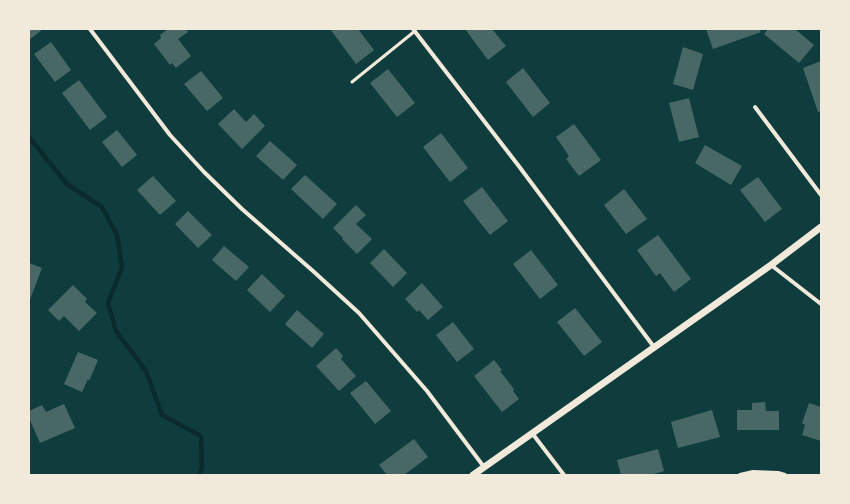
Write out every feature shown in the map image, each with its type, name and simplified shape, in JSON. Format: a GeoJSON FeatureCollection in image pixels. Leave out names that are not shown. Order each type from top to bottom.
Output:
{"type":"FeatureCollection","features":[{"type":"Feature","properties":{"kind":"street"},"geometry":{"type":"LineString","coordinates":[[90,29],[170,135],[204,172],[242,209],[360,313],[427,391],[484,467]]}},
{"type":"Feature","properties":{"kind":"street"},"geometry":{"type":"LineString","coordinates":[[414,30],[518,165],[654,347]]}},
{"type":"Feature","properties":{"kind":"street"},"geometry":{"type":"LineString","coordinates":[[755,106],[821,195]]}},
{"type":"Feature","properties":{"kind":"street"},"geometry":{"type":"LineString","coordinates":[[473,475],[771,265],[821,227]]}},
{"type":"Feature","properties":{"kind":"street"},"geometry":{"type":"LineString","coordinates":[[771,265],[821,304]]}},
{"type":"Feature","properties":{"kind":"street"},"geometry":{"type":"LineString","coordinates":[[532,433],[564,475]]}},
{"type":"Feature","properties":{"kind":"street"},"geometry":{"type":"LineString","coordinates":[[740,475],[753,472],[778,473],[785,475]]}},
{"type":"Feature","properties":{"kind":"lane"},"geometry":{"type":"LineString","coordinates":[[352,82],[414,30]]}},
{"type":"Feature","properties":{"kind":"building"},"geometry":{"type":"Polygon","coordinates":[[[29,29],[43,29],[29,40],[29,29]]]}},
{"type":"Feature","properties":{"kind":"building"},"geometry":{"type":"Polygon","coordinates":[[[168,29],[186,29],[188,32],[178,39],[191,56],[176,68],[172,63],[170,65],[154,44],[161,38],[160,35],[168,29]]]}},
{"type":"Feature","properties":{"kind":"building"},"geometry":{"type":"Polygon","coordinates":[[[330,29],[358,29],[374,50],[356,64],[330,29]]]}},
{"type":"Feature","properties":{"kind":"building"},"geometry":{"type":"Polygon","coordinates":[[[465,29],[492,29],[506,46],[488,60],[465,29]]]}},
{"type":"Feature","properties":{"kind":"building"},"geometry":{"type":"Polygon","coordinates":[[[706,29],[759,29],[761,32],[713,49],[706,29]]]}},
{"type":"Feature","properties":{"kind":"building"},"geometry":{"type":"Polygon","coordinates":[[[768,29],[795,29],[814,45],[799,63],[764,34],[768,29]]]}},
{"type":"Feature","properties":{"kind":"building"},"geometry":{"type":"Polygon","coordinates":[[[51,42],[71,70],[55,82],[34,54],[51,42]]]}},
{"type":"Feature","properties":{"kind":"building"},"geometry":{"type":"Polygon","coordinates":[[[683,47],[703,54],[693,90],[673,84],[683,47]]]}},
{"type":"Feature","properties":{"kind":"building"},"geometry":{"type":"Polygon","coordinates":[[[821,61],[821,111],[818,112],[803,68],[821,61]]]}},
{"type":"Feature","properties":{"kind":"building"},"geometry":{"type":"Polygon","coordinates":[[[523,68],[550,103],[533,117],[506,82],[523,68]]]}},
{"type":"Feature","properties":{"kind":"building"},"geometry":{"type":"Polygon","coordinates":[[[388,69],[415,103],[397,117],[370,83],[388,69]]]}},
{"type":"Feature","properties":{"kind":"building"},"geometry":{"type":"Polygon","coordinates":[[[201,71],[223,98],[207,111],[184,84],[201,71]]]}},
{"type":"Feature","properties":{"kind":"building"},"geometry":{"type":"Polygon","coordinates":[[[79,80],[107,117],[90,130],[62,93],[79,80]]]}},
{"type":"Feature","properties":{"kind":"building"},"geometry":{"type":"Polygon","coordinates":[[[689,98],[699,137],[679,142],[669,103],[689,98]]]}},
{"type":"Feature","properties":{"kind":"building"},"geometry":{"type":"Polygon","coordinates":[[[234,109],[246,122],[254,114],[265,126],[242,149],[218,124],[234,109]]]}},
{"type":"Feature","properties":{"kind":"building"},"geometry":{"type":"Polygon","coordinates":[[[574,124],[601,160],[579,176],[566,159],[569,156],[556,137],[574,124]]]}},
{"type":"Feature","properties":{"kind":"building"},"geometry":{"type":"Polygon","coordinates":[[[117,130],[137,155],[122,167],[102,142],[117,130]]]}},
{"type":"Feature","properties":{"kind":"building"},"geometry":{"type":"Polygon","coordinates":[[[441,133],[468,168],[450,182],[423,147],[441,133]]]}},
{"type":"Feature","properties":{"kind":"building"},"geometry":{"type":"Polygon","coordinates":[[[270,141],[297,165],[283,180],[256,156],[270,141]]]}},
{"type":"Feature","properties":{"kind":"building"},"geometry":{"type":"Polygon","coordinates":[[[705,145],[742,166],[731,185],[695,163],[705,145]]]}},
{"type":"Feature","properties":{"kind":"building"},"geometry":{"type":"Polygon","coordinates":[[[305,175],[337,204],[323,219],[291,189],[305,175]]]}},
{"type":"Feature","properties":{"kind":"building"},"geometry":{"type":"Polygon","coordinates":[[[153,176],[176,201],[160,215],[137,190],[153,176]]]}},
{"type":"Feature","properties":{"kind":"building"},"geometry":{"type":"Polygon","coordinates":[[[758,177],[782,209],[765,222],[740,190],[758,177]]]}},
{"type":"Feature","properties":{"kind":"building"},"geometry":{"type":"Polygon","coordinates":[[[482,187],[508,221],[490,235],[463,201],[482,187]]]}},
{"type":"Feature","properties":{"kind":"building"},"geometry":{"type":"Polygon","coordinates":[[[624,189],[647,219],[626,234],[604,205],[624,189]]]}},
{"type":"Feature","properties":{"kind":"building"},"geometry":{"type":"Polygon","coordinates":[[[356,205],[366,215],[356,224],[372,239],[357,254],[333,228],[356,205]]]}},
{"type":"Feature","properties":{"kind":"building"},"geometry":{"type":"Polygon","coordinates":[[[188,211],[212,235],[198,248],[175,224],[188,211]]]}},
{"type":"Feature","properties":{"kind":"building"},"geometry":{"type":"Polygon","coordinates":[[[658,235],[691,279],[674,292],[660,273],[656,276],[637,250],[658,235]]]}},
{"type":"Feature","properties":{"kind":"building"},"geometry":{"type":"Polygon","coordinates":[[[224,246],[249,267],[236,281],[212,260],[224,246]]]}},
{"type":"Feature","properties":{"kind":"building"},"geometry":{"type":"Polygon","coordinates":[[[384,249],[407,273],[393,287],[370,263],[384,249]]]}},
{"type":"Feature","properties":{"kind":"building"},"geometry":{"type":"Polygon","coordinates":[[[531,250],[558,285],[540,299],[513,264],[531,250]]]}},
{"type":"Feature","properties":{"kind":"building"},"geometry":{"type":"Polygon","coordinates":[[[29,263],[42,268],[29,302],[29,263]]]}},
{"type":"Feature","properties":{"kind":"building"},"geometry":{"type":"Polygon","coordinates":[[[262,274],[285,296],[270,312],[247,290],[262,274]]]}},
{"type":"Feature","properties":{"kind":"building"},"geometry":{"type":"Polygon","coordinates":[[[422,283],[443,307],[428,320],[419,310],[417,312],[405,299],[422,283]]]}},
{"type":"Feature","properties":{"kind":"building"},"geometry":{"type":"Polygon","coordinates":[[[73,285],[87,299],[85,302],[97,313],[79,331],[64,316],[59,321],[48,310],[73,285]]]}},
{"type":"Feature","properties":{"kind":"building"},"geometry":{"type":"Polygon","coordinates":[[[575,308],[602,342],[584,356],[557,322],[575,308]]]}},
{"type":"Feature","properties":{"kind":"building"},"geometry":{"type":"Polygon","coordinates":[[[297,310],[324,334],[312,348],[285,324],[297,310]]]}},
{"type":"Feature","properties":{"kind":"building"},"geometry":{"type":"Polygon","coordinates":[[[453,322],[474,349],[457,362],[436,335],[453,322]]]}},
{"type":"Feature","properties":{"kind":"building"},"geometry":{"type":"Polygon","coordinates":[[[336,348],[343,356],[341,359],[356,376],[339,391],[316,366],[336,348]]]}},
{"type":"Feature","properties":{"kind":"building"},"geometry":{"type":"Polygon","coordinates":[[[78,352],[98,360],[89,381],[88,379],[82,392],[64,384],[78,352]]]}},
{"type":"Feature","properties":{"kind":"building"},"geometry":{"type":"Polygon","coordinates":[[[494,360],[502,370],[500,371],[514,389],[513,391],[519,399],[502,412],[474,376],[494,360]]]}},
{"type":"Feature","properties":{"kind":"building"},"geometry":{"type":"Polygon","coordinates":[[[366,381],[391,411],[375,424],[350,393],[366,381]]]}},
{"type":"Feature","properties":{"kind":"building"},"geometry":{"type":"Polygon","coordinates":[[[765,402],[766,411],[779,411],[779,430],[737,430],[737,410],[752,410],[752,403],[765,402]]]}},
{"type":"Feature","properties":{"kind":"building"},"geometry":{"type":"Polygon","coordinates":[[[809,403],[821,407],[821,441],[802,435],[805,425],[802,423],[809,403]]]}},
{"type":"Feature","properties":{"kind":"building"},"geometry":{"type":"Polygon","coordinates":[[[64,404],[75,428],[40,443],[29,418],[29,411],[42,405],[46,412],[64,404]]]}},
{"type":"Feature","properties":{"kind":"building"},"geometry":{"type":"Polygon","coordinates":[[[712,410],[720,437],[678,448],[671,422],[712,410]]]}},
{"type":"Feature","properties":{"kind":"building"},"geometry":{"type":"Polygon","coordinates":[[[414,439],[428,457],[404,475],[387,475],[379,465],[414,439]]]}},
{"type":"Feature","properties":{"kind":"building"},"geometry":{"type":"Polygon","coordinates":[[[658,449],[664,471],[650,475],[621,475],[617,460],[658,449]]]}},
{"type":"Feature","properties":{"kind":"waterway"},"geometry":{"type":"LineString","coordinates":[[29,137],[67,184],[102,207],[117,235],[122,267],[108,303],[116,331],[146,371],[162,415],[201,436],[202,468],[199,475]]}}]}
